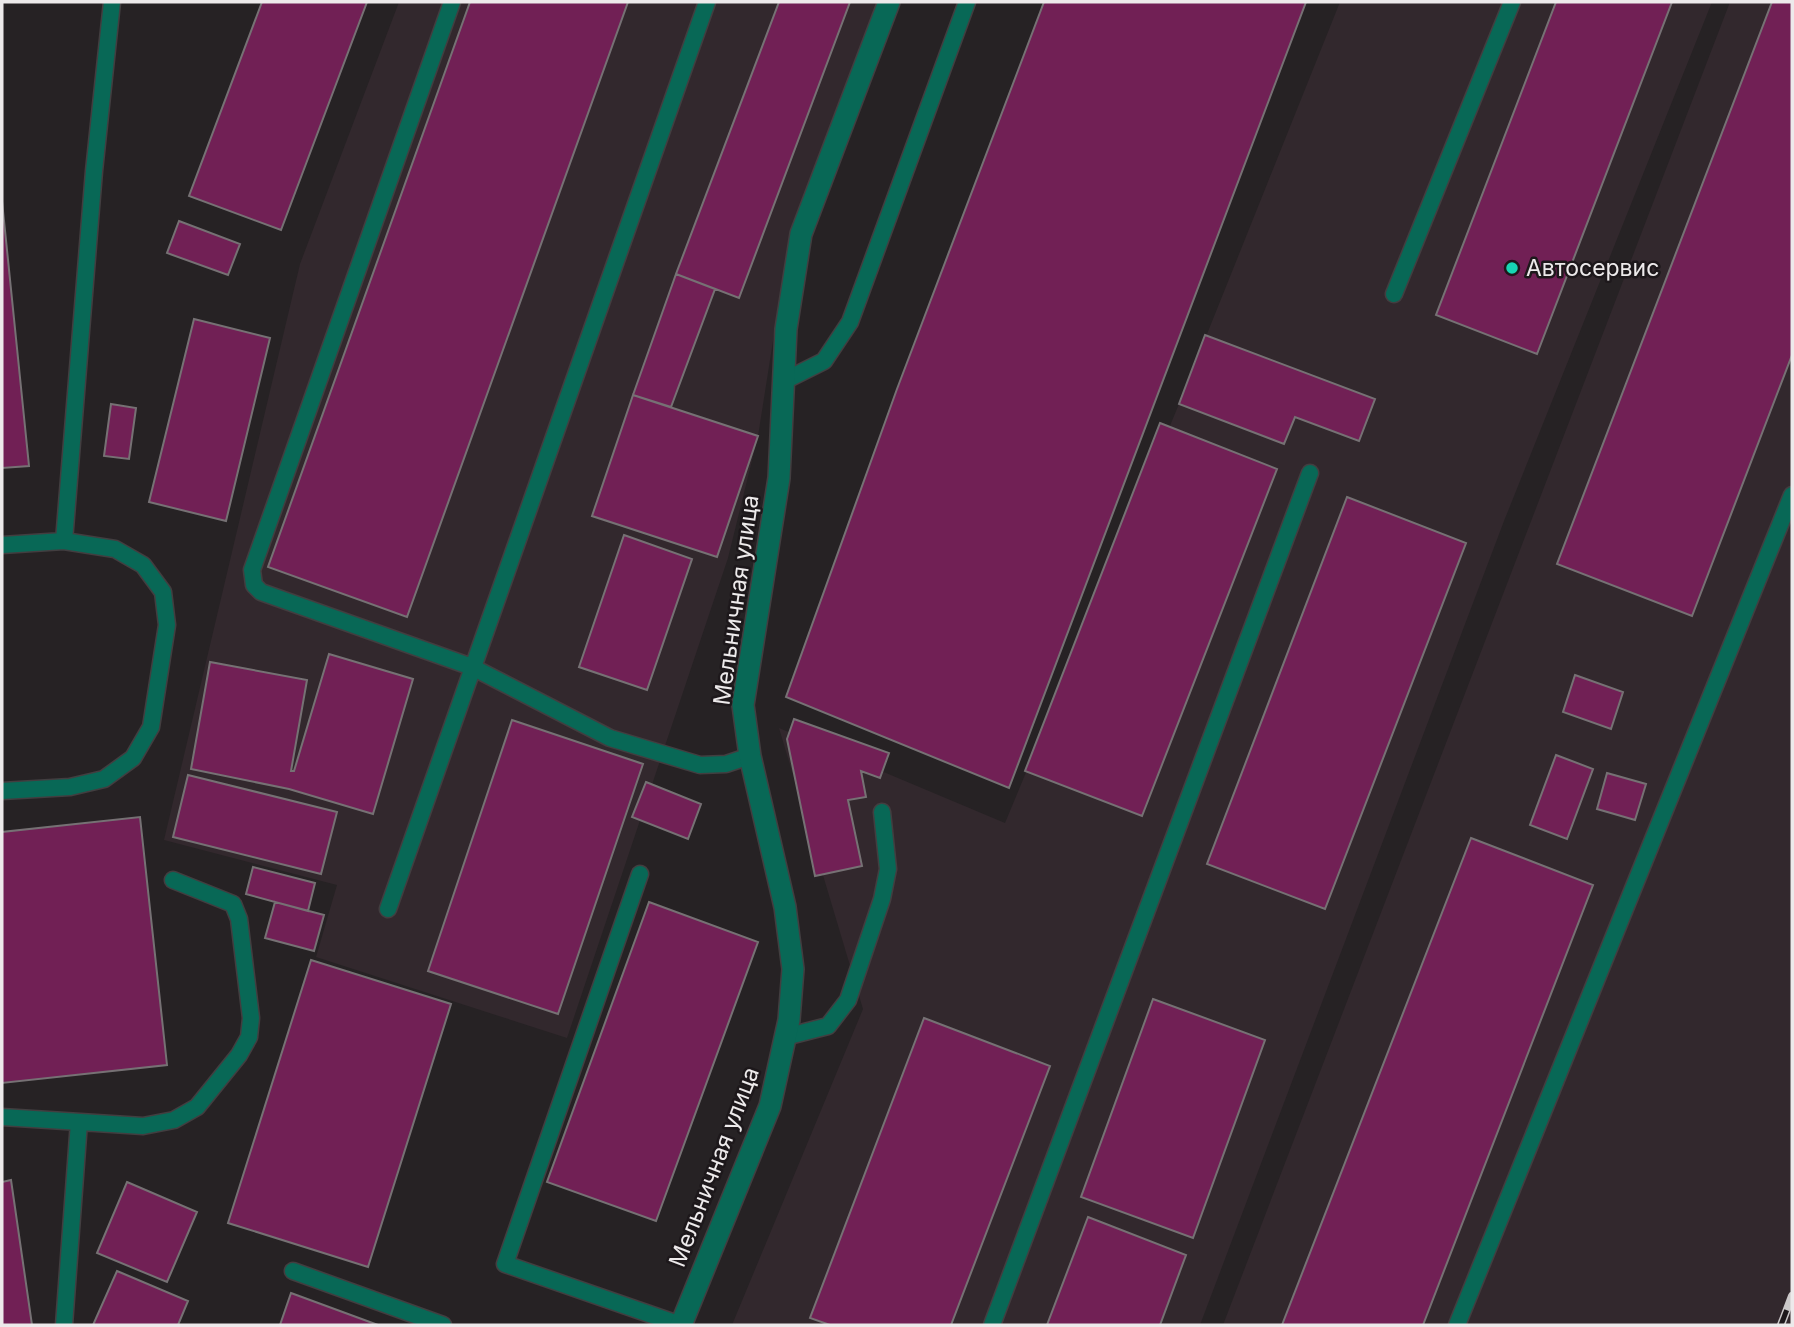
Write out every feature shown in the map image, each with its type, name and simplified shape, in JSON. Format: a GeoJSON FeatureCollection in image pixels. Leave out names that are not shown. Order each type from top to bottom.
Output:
{"type":"FeatureCollection","features":[{"type":"Feature","properties":{"kind":"street","name":"Мельничная улица"},"geometry":{"type":"LineString","coordinates":[[681,1325],[770,1106],[785,1037],[793,969],[785,907],[750,755],[743,705],[779,478],[786,329],[801,234],[889,2]]}},
{"type":"Feature","properties":{"kind":"lane"},"geometry":{"type":"LineString","coordinates":[[64,541],[94,171],[111,2]]}},
{"type":"Feature","properties":{"kind":"lane"},"geometry":{"type":"LineString","coordinates":[[452,2],[252,570],[254,584],[261,592],[472,667],[610,738],[701,765],[726,764],[750,755]]}},
{"type":"Feature","properties":{"kind":"lane"},"geometry":{"type":"LineString","coordinates":[[388,909],[707,2]]}},
{"type":"Feature","properties":{"kind":"lane"},"geometry":{"type":"LineString","coordinates":[[784,382],[824,361],[850,322],[967,2]]}},
{"type":"Feature","properties":{"kind":"lane"},"geometry":{"type":"LineString","coordinates":[[1394,294],[1512,2]]}},
{"type":"Feature","properties":{"kind":"lane"},"geometry":{"type":"LineString","coordinates":[[992,1325],[1310,473]]}},
{"type":"Feature","properties":{"kind":"lane"},"geometry":{"type":"LineString","coordinates":[[1457,1325],[1792,495]]}},
{"type":"Feature","properties":{"kind":"lane"},"geometry":{"type":"LineString","coordinates":[[2,545],[64,541],[116,549],[143,565],[163,592],[167,625],[151,727],[133,758],[104,779],[70,787],[2,791]]}},
{"type":"Feature","properties":{"kind":"lane"},"geometry":{"type":"LineString","coordinates":[[785,1037],[828,1026],[848,1000],[882,899],[888,869],[882,812]]}},
{"type":"Feature","properties":{"kind":"lane"},"geometry":{"type":"LineString","coordinates":[[640,874],[505,1264],[681,1325]]}},
{"type":"Feature","properties":{"kind":"lane"},"geometry":{"type":"LineString","coordinates":[[2,1118],[143,1126],[174,1120],[197,1107],[239,1055],[249,1037],[251,1018],[239,919],[233,904],[173,880]]}},
{"type":"Feature","properties":{"kind":"lane"},"geometry":{"type":"LineString","coordinates":[[64,1325],[79,1122]]}},
{"type":"Feature","properties":{"kind":"lane"},"geometry":{"type":"LineString","coordinates":[[293,1271],[443,1325]]}},
{"type":"Feature","properties":{"kind":"shaded area"},"geometry":{"type":"Polygon","coordinates":[[[399,2],[880,2],[779,303],[758,436],[728,558],[567,1038],[316,957],[337,885],[164,840],[300,264],[399,2]]]}},
{"type":"Feature","properties":{"kind":"shaded area"},"geometry":{"type":"Polygon","coordinates":[[[1340,2],[1712,2],[1504,521],[1200,1325],[732,1325],[863,1009],[779,728],[1005,823],[1179,404],[1340,2]]]}},
{"type":"Feature","properties":{"kind":"shaded area"},"geometry":{"type":"Polygon","coordinates":[[[1730,2],[1792,2],[1792,1325],[1223,1325],[1730,2]]]}},
{"type":"Feature","properties":{"kind":"building"},"geometry":{"type":"Polygon","coordinates":[[[262,2],[367,2],[281,230],[189,196],[262,2]]]}},
{"type":"Feature","properties":{"kind":"building"},"geometry":{"type":"Polygon","coordinates":[[[470,2],[628,2],[407,617],[268,567],[470,2]]]}},
{"type":"Feature","properties":{"kind":"building"},"geometry":{"type":"Polygon","coordinates":[[[779,2],[850,2],[739,298],[676,274],[779,2]]]}},
{"type":"Feature","properties":{"kind":"building"},"geometry":{"type":"Polygon","coordinates":[[[1044,2],[1306,2],[1009,788],[786,697],[897,389],[1044,2]]]}},
{"type":"Feature","properties":{"kind":"building"},"geometry":{"type":"Polygon","coordinates":[[[1556,2],[1672,2],[1537,354],[1436,315],[1556,2]]]}},
{"type":"Feature","properties":{"kind":"building"},"geometry":{"type":"Polygon","coordinates":[[[1772,2],[1792,2],[1792,355],[1692,616],[1557,564],[1772,2]]]}},
{"type":"Feature","properties":{"kind":"building"},"geometry":{"type":"Polygon","coordinates":[[[2,201],[29,466],[2,468],[2,201]]]}},
{"type":"Feature","properties":{"kind":"building"},"geometry":{"type":"Polygon","coordinates":[[[179,221],[240,244],[228,275],[167,253],[179,221]]]}},
{"type":"Feature","properties":{"kind":"building"},"geometry":{"type":"Polygon","coordinates":[[[676,274],[715,289],[671,407],[633,395],[676,274]]]}},
{"type":"Feature","properties":{"kind":"building"},"geometry":{"type":"Polygon","coordinates":[[[194,319],[270,338],[226,521],[149,502],[194,319]]]}},
{"type":"Feature","properties":{"kind":"building"},"geometry":{"type":"Polygon","coordinates":[[[1205,335],[1375,399],[1359,441],[1295,417],[1284,444],[1179,404],[1205,335]]]}},
{"type":"Feature","properties":{"kind":"building"},"geometry":{"type":"Polygon","coordinates":[[[633,395],[758,436],[717,557],[592,516],[633,395]]]}},
{"type":"Feature","properties":{"kind":"building"},"geometry":{"type":"Polygon","coordinates":[[[111,404],[136,408],[129,459],[104,456],[111,404]]]}},
{"type":"Feature","properties":{"kind":"building"},"geometry":{"type":"Polygon","coordinates":[[[1160,423],[1277,469],[1142,816],[1025,771],[1160,423]]]}},
{"type":"Feature","properties":{"kind":"building"},"geometry":{"type":"Polygon","coordinates":[[[1347,497],[1466,543],[1325,909],[1207,864],[1347,497]]]}},
{"type":"Feature","properties":{"kind":"building"},"geometry":{"type":"Polygon","coordinates":[[[624,535],[692,559],[647,690],[579,667],[624,535]]]}},
{"type":"Feature","properties":{"kind":"building"},"geometry":{"type":"Polygon","coordinates":[[[329,654],[413,679],[373,814],[289,789],[191,769],[210,662],[307,680],[291,771],[294,771],[329,654]]]}},
{"type":"Feature","properties":{"kind":"building"},"geometry":{"type":"Polygon","coordinates":[[[1575,675],[1623,692],[1611,729],[1563,712],[1575,675]]]}},
{"type":"Feature","properties":{"kind":"building"},"geometry":{"type":"Polygon","coordinates":[[[794,719],[889,753],[880,778],[861,771],[866,797],[848,800],[862,866],[815,876],[787,739],[794,719]]]}},
{"type":"Feature","properties":{"kind":"building"},"geometry":{"type":"Polygon","coordinates":[[[512,720],[643,764],[558,1014],[428,971],[512,720]]]}},
{"type":"Feature","properties":{"kind":"building"},"geometry":{"type":"Polygon","coordinates":[[[1556,755],[1593,769],[1567,839],[1530,825],[1556,755]]]}},
{"type":"Feature","properties":{"kind":"building"},"geometry":{"type":"Polygon","coordinates":[[[1607,773],[1646,784],[1635,820],[1597,809],[1607,773]]]}},
{"type":"Feature","properties":{"kind":"building"},"geometry":{"type":"Polygon","coordinates":[[[188,775],[337,812],[321,874],[173,837],[188,775]]]}},
{"type":"Feature","properties":{"kind":"building"},"geometry":{"type":"Polygon","coordinates":[[[646,782],[701,804],[688,839],[632,817],[646,782]]]}},
{"type":"Feature","properties":{"kind":"building"},"geometry":{"type":"Polygon","coordinates":[[[140,817],[167,1065],[2,1083],[2,832],[140,817]]]}},
{"type":"Feature","properties":{"kind":"building"},"geometry":{"type":"Polygon","coordinates":[[[1471,838],[1593,885],[1423,1325],[1282,1325],[1471,838]]]}},
{"type":"Feature","properties":{"kind":"building"},"geometry":{"type":"Polygon","coordinates":[[[253,867],[315,883],[308,911],[246,894],[253,867]]]}},
{"type":"Feature","properties":{"kind":"building"},"geometry":{"type":"Polygon","coordinates":[[[275,902],[324,915],[314,951],[265,938],[275,902]]]}},
{"type":"Feature","properties":{"kind":"building"},"geometry":{"type":"Polygon","coordinates":[[[649,902],[758,942],[656,1221],[547,1182],[649,902]]]}},
{"type":"Feature","properties":{"kind":"building"},"geometry":{"type":"Polygon","coordinates":[[[311,960],[451,1004],[368,1267],[228,1223],[311,960]]]}},
{"type":"Feature","properties":{"kind":"building"},"geometry":{"type":"Polygon","coordinates":[[[1153,999],[1265,1040],[1193,1238],[1081,1197],[1153,999]]]}},
{"type":"Feature","properties":{"kind":"building"},"geometry":{"type":"Polygon","coordinates":[[[924,1018],[1050,1066],[951,1325],[830,1325],[810,1318],[924,1018]]]}},
{"type":"Feature","properties":{"kind":"building"},"geometry":{"type":"Polygon","coordinates":[[[11,1180],[32,1325],[2,1325],[2,1182],[11,1180]]]}},
{"type":"Feature","properties":{"kind":"building"},"geometry":{"type":"Polygon","coordinates":[[[127,1182],[197,1212],[167,1282],[97,1253],[127,1182]]]}},
{"type":"Feature","properties":{"kind":"building"},"geometry":{"type":"Polygon","coordinates":[[[1088,1217],[1186,1255],[1160,1325],[1047,1325],[1088,1217]]]}},
{"type":"Feature","properties":{"kind":"building"},"geometry":{"type":"Polygon","coordinates":[[[117,1271],[188,1301],[178,1325],[93,1325],[117,1271]]]}},
{"type":"Feature","properties":{"kind":"building"},"geometry":{"type":"Polygon","coordinates":[[[291,1293],[378,1325],[280,1325],[291,1293]]]}},
{"type":"Feature","properties":{"kind":"railway"},"geometry":{"type":"LineString","coordinates":[[1781,1325],[1792,1296]]}},
{"type":"Feature","properties":{"kind":"place","name":"Автосервис"},"geometry":{"type":"Point","coordinates":[1512,268]}}]}
